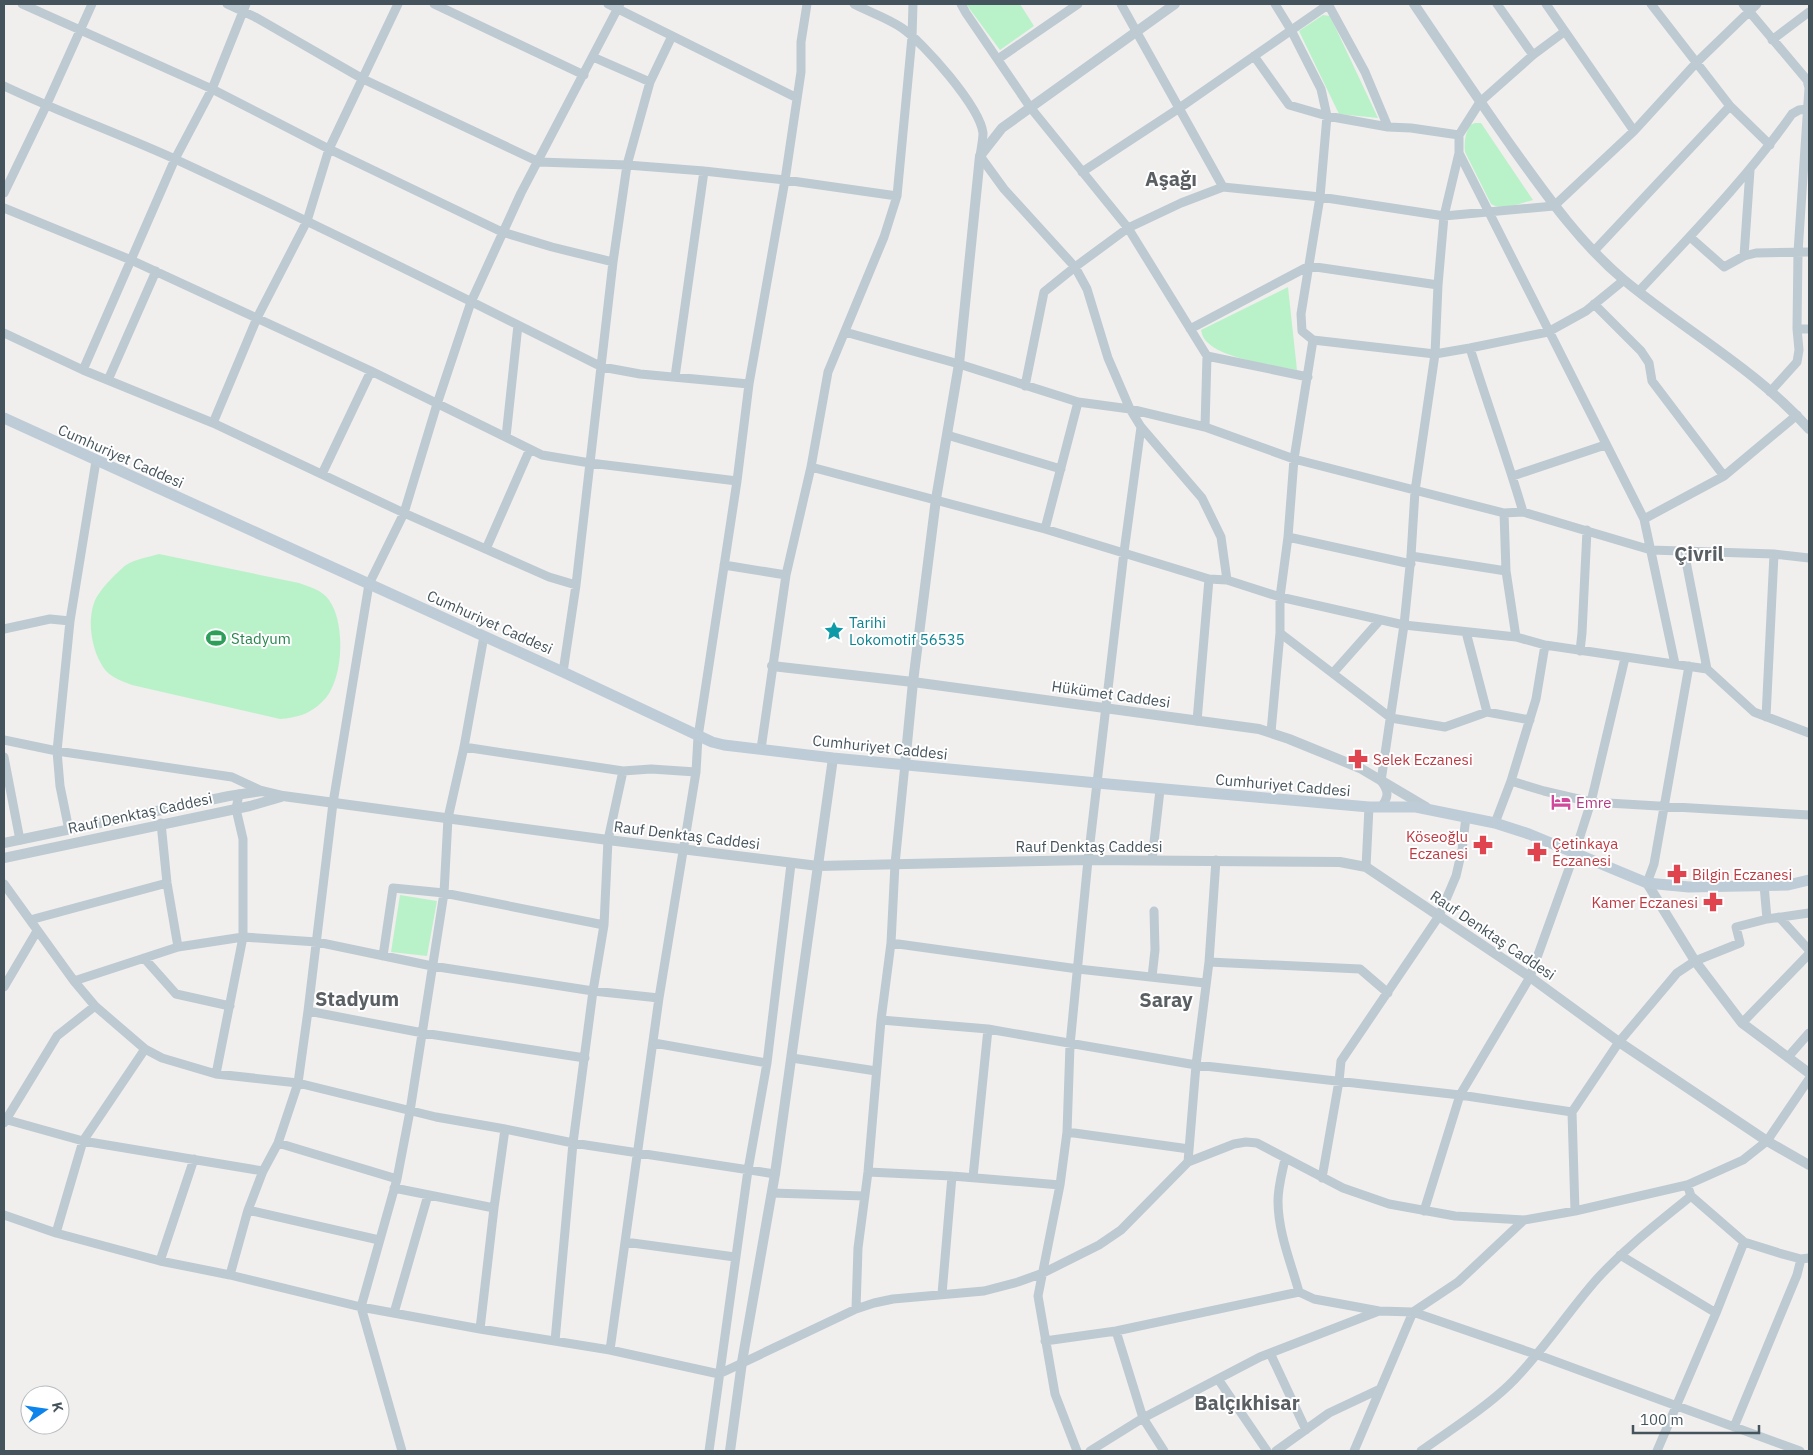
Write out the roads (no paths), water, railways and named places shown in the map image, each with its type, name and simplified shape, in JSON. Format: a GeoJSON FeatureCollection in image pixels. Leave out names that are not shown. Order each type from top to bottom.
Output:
{"type":"FeatureCollection","features":[{"type":"Feature","properties":{"kind":"main road","name":"Cumhuriyet Caddesi"},"geometry":{"type":"LineString","coordinates":[[4,418],[96,462],[563,672],[698,737],[724,745],[833,758],[1160,790],[1375,807],[1430,809],[1529,834],[1647,884],[1689,887],[1788,885],[1809,880]]}},
{"type":"Feature","properties":{"kind":"street"},"geometry":{"type":"LineString","coordinates":[[22,4],[212,89],[329,149],[502,232],[613,262]]}},
{"type":"Feature","properties":{"kind":"street"},"geometry":{"type":"LineString","coordinates":[[4,193],[92,4]]}},
{"type":"Feature","properties":{"kind":"street"},"geometry":{"type":"LineString","coordinates":[[227,4],[244,8],[363,79],[539,162],[627,165],[704,171],[898,196]]}},
{"type":"Feature","properties":{"kind":"street"},"geometry":{"type":"LineString","coordinates":[[213,423],[256,318],[307,221],[329,149],[398,4]]}},
{"type":"Feature","properties":{"kind":"street"},"geometry":{"type":"LineString","coordinates":[[434,4],[584,75]]}},
{"type":"Feature","properties":{"kind":"street"},"geometry":{"type":"LineString","coordinates":[[608,4],[619,6],[672,36],[797,98]]}},
{"type":"Feature","properties":{"kind":"street"},"geometry":{"type":"LineString","coordinates":[[610,1350],[659,998],[696,772],[698,737],[736,481],[748,384],[785,180],[801,72],[802,42],[807,4]]}},
{"type":"Feature","properties":{"kind":"street"},"geometry":{"type":"LineString","coordinates":[[854,4],[901,27],[921,44],[941,66],[972,107],[983,132],[959,364],[936,499],[905,764],[895,864],[891,943],[881,1020],[868,1172],[858,1248],[856,1309]]}},
{"type":"Feature","properties":{"kind":"street"},"geometry":{"type":"LineString","coordinates":[[761,749],[786,576],[811,468],[828,372],[884,237],[898,196],[912,37],[913,4]]}},
{"type":"Feature","properties":{"kind":"street"},"geometry":{"type":"LineString","coordinates":[[961,4],[1030,107],[1128,228],[1207,356],[1205,427]]}},
{"type":"Feature","properties":{"kind":"street"},"geometry":{"type":"LineString","coordinates":[[998,59],[1078,4]]}},
{"type":"Feature","properties":{"kind":"street"},"geometry":{"type":"LineString","coordinates":[[1120,4],[1137,31],[1178,109],[1223,187]]}},
{"type":"Feature","properties":{"kind":"street"},"geometry":{"type":"LineString","coordinates":[[980,156],[1002,128],[1175,4]]}},
{"type":"Feature","properties":{"kind":"street"},"geometry":{"type":"LineString","coordinates":[[1274,4],[1291,30],[1321,89],[1327,116],[1320,197],[1301,314],[1302,331],[1313,340],[1435,354],[1470,348],[1548,332],[1586,311],[1624,280]]}},
{"type":"Feature","properties":{"kind":"street"},"geometry":{"type":"LineString","coordinates":[[1082,172],[1178,109],[1329,4],[1365,72],[1388,127]]}},
{"type":"Feature","properties":{"kind":"street"},"geometry":{"type":"LineString","coordinates":[[1414,4],[1480,102],[1554,206],[1594,251],[1624,280],[1726,355],[1797,415],[1809,429]]}},
{"type":"Feature","properties":{"kind":"street"},"geometry":{"type":"LineString","coordinates":[[1498,4],[1533,55]]}},
{"type":"Feature","properties":{"kind":"street"},"geometry":{"type":"LineString","coordinates":[[1546,4],[1634,131]]}},
{"type":"Feature","properties":{"kind":"street"},"geometry":{"type":"LineString","coordinates":[[1651,4],[1730,106],[1770,145]]}},
{"type":"Feature","properties":{"kind":"street"},"geometry":{"type":"LineString","coordinates":[[1025,386],[1044,292],[1128,228],[1181,203],[1223,187],[1320,197],[1444,216],[1554,206],[1634,131],[1745,7],[1757,4]]}},
{"type":"Feature","properties":{"kind":"street"},"geometry":{"type":"LineString","coordinates":[[230,1275],[248,1210],[263,1171],[278,1143],[298,1083],[333,803],[369,584],[404,513],[437,404],[471,302],[502,232],[619,6]]}},
{"type":"Feature","properties":{"kind":"street"},"geometry":{"type":"LineString","coordinates":[[1745,7],[1808,79],[1809,94],[1798,252],[1798,362],[1770,392]]}},
{"type":"Feature","properties":{"kind":"street"},"geometry":{"type":"LineString","coordinates":[[83,370],[175,159],[212,89],[244,8]]}},
{"type":"Feature","properties":{"kind":"street"},"geometry":{"type":"LineString","coordinates":[[1772,40],[1809,12]]}},
{"type":"Feature","properties":{"kind":"street"},"geometry":{"type":"LineString","coordinates":[[1366,867],[1375,807],[1387,797],[1388,792],[1381,781],[1404,625],[1411,560],[1415,491],[1435,354],[1444,216],[1459,153],[1458,135],[1480,102],[1533,55],[1564,32]]}},
{"type":"Feature","properties":{"kind":"street"},"geometry":{"type":"LineString","coordinates":[[563,672],[576,585],[613,262],[627,165],[650,82],[672,36]]}},
{"type":"Feature","properties":{"kind":"street"},"geometry":{"type":"LineString","coordinates":[[1254,56],[1289,105],[1327,116],[1388,127],[1458,135]]}},
{"type":"Feature","properties":{"kind":"street"},"geometry":{"type":"LineString","coordinates":[[593,57],[650,82]]}},
{"type":"Feature","properties":{"kind":"street"},"geometry":{"type":"LineString","coordinates":[[4,86],[46,106],[175,159],[307,221],[602,367],[640,374],[748,384]]}},
{"type":"Feature","properties":{"kind":"street"},"geometry":{"type":"LineString","coordinates":[[1594,251],[1730,106]]}},
{"type":"Feature","properties":{"kind":"street"},"geometry":{"type":"LineString","coordinates":[[1639,291],[1750,169],[1792,114],[1799,110],[1807,109]]}},
{"type":"Feature","properties":{"kind":"street"},"geometry":{"type":"LineString","coordinates":[[1459,153],[1644,519],[1674,664]]}},
{"type":"Feature","properties":{"kind":"street"},"geometry":{"type":"LineString","coordinates":[[980,156],[1004,189],[1075,267],[1087,289],[1108,358],[1130,409],[1141,427],[1202,498],[1221,538],[1227,580]]}},
{"type":"Feature","properties":{"kind":"street"},"geometry":{"type":"LineString","coordinates":[[1744,256],[1750,169]]}},
{"type":"Feature","properties":{"kind":"street"},"geometry":{"type":"LineString","coordinates":[[675,377],[704,171]]}},
{"type":"Feature","properties":{"kind":"street"},"geometry":{"type":"LineString","coordinates":[[4,208],[131,260],[371,371],[542,455],[590,463],[736,481]]}},
{"type":"Feature","properties":{"kind":"street"},"geometry":{"type":"LineString","coordinates":[[1690,237],[1724,267],[1744,256],[1756,253],[1809,252]]}},
{"type":"Feature","properties":{"kind":"street"},"geometry":{"type":"LineString","coordinates":[[1190,329],[1309,266],[1438,285]]}},
{"type":"Feature","properties":{"kind":"street"},"geometry":{"type":"LineString","coordinates":[[108,380],[156,272]]}},
{"type":"Feature","properties":{"kind":"street"},"geometry":{"type":"LineString","coordinates":[[1594,304],[1641,351],[1649,363],[1652,381],[1724,476]]}},
{"type":"Feature","properties":{"kind":"street"},"geometry":{"type":"LineString","coordinates":[[506,437],[518,325]]}},
{"type":"Feature","properties":{"kind":"street"},"geometry":{"type":"LineString","coordinates":[[1797,329],[1809,330]]}},
{"type":"Feature","properties":{"kind":"street"},"geometry":{"type":"LineString","coordinates":[[4,332],[83,370],[213,423],[404,513],[549,577],[576,585]]}},
{"type":"Feature","properties":{"kind":"street"},"geometry":{"type":"LineString","coordinates":[[845,332],[959,364],[1078,402],[1130,409],[1205,427],[1294,458],[1504,513],[1523,512],[1651,550],[1774,554],[1809,558]]}},
{"type":"Feature","properties":{"kind":"street"},"geometry":{"type":"LineString","coordinates":[[1271,732],[1280,633],[1280,598],[1288,538],[1294,458],[1313,340]]}},
{"type":"Feature","properties":{"kind":"street"},"geometry":{"type":"LineString","coordinates":[[1470,348],[1488,408],[1513,476],[1523,512]]}},
{"type":"Feature","properties":{"kind":"street"},"geometry":{"type":"LineString","coordinates":[[1207,356],[1308,377]]}},
{"type":"Feature","properties":{"kind":"street"},"geometry":{"type":"LineString","coordinates":[[322,474],[371,371]]}},
{"type":"Feature","properties":{"kind":"street"},"geometry":{"type":"LineString","coordinates":[[1045,528],[1078,402]]}},
{"type":"Feature","properties":{"kind":"street"},"geometry":{"type":"LineString","coordinates":[[1644,519],[1724,476],[1797,415]]}},
{"type":"Feature","properties":{"kind":"street"},"geometry":{"type":"LineString","coordinates":[[1077,1451],[1055,1394],[1038,1296],[1044,1273],[1068,1132],[1070,1044],[1088,860],[1124,552],[1141,427]]}},
{"type":"Feature","properties":{"kind":"street"},"geometry":{"type":"LineString","coordinates":[[947,435],[1060,469]]}},
{"type":"Feature","properties":{"kind":"street"},"geometry":{"type":"LineString","coordinates":[[1513,476],[1605,445]]}},
{"type":"Feature","properties":{"kind":"street"},"geometry":{"type":"LineString","coordinates":[[486,549],[530,449]]}},
{"type":"Feature","properties":{"kind":"street"},"geometry":{"type":"LineString","coordinates":[[69,830],[60,786],[57,751],[70,621],[96,462]]}},
{"type":"Feature","properties":{"kind":"street"},"geometry":{"type":"LineString","coordinates":[[811,468],[1045,528],[1209,579],[1227,580],[1280,598],[1404,625],[1516,637],[1545,645],[1580,651],[1707,669],[1754,712],[1809,733]]}},
{"type":"Feature","properties":{"kind":"street"},"geometry":{"type":"LineString","coordinates":[[1504,513],[1506,571],[1516,637]]}},
{"type":"Feature","properties":{"kind":"street"},"geometry":{"type":"LineString","coordinates":[[1580,651],[1587,530]]}},
{"type":"Feature","properties":{"kind":"street"},"geometry":{"type":"LineString","coordinates":[[1288,538],[1411,560],[1506,571]]}},
{"type":"Feature","properties":{"kind":"street"},"geometry":{"type":"LineString","coordinates":[[1684,551],[1707,669]]}},
{"type":"Feature","properties":{"kind":"street"},"geometry":{"type":"LineString","coordinates":[[1766,717],[1774,554]]}},
{"type":"Feature","properties":{"kind":"street"},"geometry":{"type":"LineString","coordinates":[[724,565],[786,576]]}},
{"type":"Feature","properties":{"kind":"street"},"geometry":{"type":"LineString","coordinates":[[1197,721],[1209,579]]}},
{"type":"Feature","properties":{"kind":"street"},"geometry":{"type":"LineString","coordinates":[[4,630],[50,620],[70,621]]}},
{"type":"Feature","properties":{"kind":"street"},"geometry":{"type":"LineString","coordinates":[[1333,673],[1380,620]]}},
{"type":"Feature","properties":{"kind":"street"},"geometry":{"type":"LineString","coordinates":[[1466,632],[1487,712]]}},
{"type":"Feature","properties":{"kind":"street"},"geometry":{"type":"LineString","coordinates":[[1280,633],[1391,718],[1445,727],[1487,712],[1530,720]]}},
{"type":"Feature","properties":{"kind":"street"},"geometry":{"type":"LineString","coordinates":[[402,1451],[361,1307],[397,1179],[410,1111],[444,893],[448,818],[464,747],[484,636]]}},
{"type":"Feature","properties":{"kind":"street"},"geometry":{"type":"LineString","coordinates":[[1495,824],[1511,781],[1536,699],[1545,645]]}},
{"type":"Feature","properties":{"kind":"street"},"geometry":{"type":"LineString","coordinates":[[1424,1211],[1460,1095],[1530,977],[1591,802],[1625,658]]}},
{"type":"Feature","properties":{"kind":"street","name":"Hükümet Caddesi"},"geometry":{"type":"LineString","coordinates":[[772,666],[914,682],[1271,732],[1360,768],[1430,809]]}},
{"type":"Feature","properties":{"kind":"street"},"geometry":{"type":"LineString","coordinates":[[1690,666],[1654,864],[1647,884],[1695,961],[1742,1023],[1809,1073]]}},
{"type":"Feature","properties":{"kind":"street"},"geometry":{"type":"LineString","coordinates":[[4,740],[57,751],[232,777],[262,791]]}},
{"type":"Feature","properties":{"kind":"street"},"geometry":{"type":"LineString","coordinates":[[464,747],[623,771],[651,769],[696,772]]}},
{"type":"Feature","properties":{"kind":"street"},"geometry":{"type":"LineString","coordinates":[[4,757],[20,840]]}},
{"type":"Feature","properties":{"kind":"street"},"geometry":{"type":"LineString","coordinates":[[730,1451],[742,1362],[775,1174],[833,758]]}},
{"type":"Feature","properties":{"kind":"street"},"geometry":{"type":"LineString","coordinates":[[554,1341],[573,1143],[593,991],[604,925],[608,840],[623,771]]}},
{"type":"Feature","properties":{"kind":"street"},"geometry":{"type":"LineString","coordinates":[[1511,781],[1591,802],[1809,815]]}},
{"type":"Feature","properties":{"kind":"street"},"geometry":{"type":"LineString","coordinates":[[1152,860],[1160,790]]}},
{"type":"Feature","properties":{"kind":"street","name":"Rauf Denktaş Caddesi"},"geometry":{"type":"LineString","coordinates":[[4,843],[239,794],[262,791],[333,803],[818,866],[1088,860],[1340,862],[1366,867],[1530,977],[1619,1042],[1767,1141],[1809,1165]]}},
{"type":"Feature","properties":{"kind":"street"},"geometry":{"type":"LineString","coordinates":[[216,1074],[244,936],[243,839],[236,809],[239,794]]}},
{"type":"Feature","properties":{"kind":"street","name":"Rauf Denktaş Caddesi"},"geometry":{"type":"LineString","coordinates":[[4,858],[236,809],[283,796]]}},
{"type":"Feature","properties":{"kind":"street"},"geometry":{"type":"LineString","coordinates":[[1322,1178],[1339,1082],[1340,1062],[1439,916],[1456,876],[1462,850],[1466,817]]}},
{"type":"Feature","properties":{"kind":"street"},"geometry":{"type":"LineString","coordinates":[[161,824],[178,947]]}},
{"type":"Feature","properties":{"kind":"street"},"geometry":{"type":"LineString","coordinates":[[1188,1162],[1196,1065],[1209,962],[1216,860]]}},
{"type":"Feature","properties":{"kind":"street"},"geometry":{"type":"LineString","coordinates":[[709,1451],[748,1170],[766,1063],[791,864]]}},
{"type":"Feature","properties":{"kind":"street"},"geometry":{"type":"LineString","coordinates":[[30,920],[168,883]]}},
{"type":"Feature","properties":{"kind":"street"},"geometry":{"type":"LineString","coordinates":[[4,884],[36,931],[95,1006],[145,1049],[162,1058],[216,1074],[298,1083],[410,1111],[573,1143],[775,1174]]}},
{"type":"Feature","properties":{"kind":"street"},"geometry":{"type":"LineString","coordinates":[[1764,885],[1767,919]]}},
{"type":"Feature","properties":{"kind":"street"},"geometry":{"type":"LineString","coordinates":[[383,956],[393,888],[444,893],[604,925]]}},
{"type":"Feature","properties":{"kind":"street"},"geometry":{"type":"LineString","coordinates":[[1152,977],[1154,911]]}},
{"type":"Feature","properties":{"kind":"street"},"geometry":{"type":"LineString","coordinates":[[1574,1211],[1572,1112],[1619,1042],[1677,973],[1695,961],[1740,943],[1736,927],[1767,919],[1809,914]]}},
{"type":"Feature","properties":{"kind":"street"},"geometry":{"type":"LineString","coordinates":[[1779,917],[1809,950]]}},
{"type":"Feature","properties":{"kind":"street"},"geometry":{"type":"LineString","coordinates":[[4,987],[36,931]]}},
{"type":"Feature","properties":{"kind":"street"},"geometry":{"type":"LineString","coordinates":[[74,981],[178,947],[244,936],[317,942],[432,966],[593,991],[659,998]]}},
{"type":"Feature","properties":{"kind":"street"},"geometry":{"type":"LineString","coordinates":[[891,943],[1078,969],[1205,983]]}},
{"type":"Feature","properties":{"kind":"street"},"geometry":{"type":"LineString","coordinates":[[1742,1023],[1809,954]]}},
{"type":"Feature","properties":{"kind":"street"},"geometry":{"type":"LineString","coordinates":[[144,958],[176,994],[230,1006]]}},
{"type":"Feature","properties":{"kind":"street"},"geometry":{"type":"LineString","coordinates":[[1209,962],[1360,968],[1388,993]]}},
{"type":"Feature","properties":{"kind":"street"},"geometry":{"type":"LineString","coordinates":[[95,1006],[57,1036],[4,1120],[83,1141],[263,1171]]}},
{"type":"Feature","properties":{"kind":"street"},"geometry":{"type":"LineString","coordinates":[[308,1011],[585,1058]]}},
{"type":"Feature","properties":{"kind":"street"},"geometry":{"type":"LineString","coordinates":[[881,1020],[988,1029],[1196,1065],[1460,1095],[1572,1112]]}},
{"type":"Feature","properties":{"kind":"street"},"geometry":{"type":"LineString","coordinates":[[973,1177],[988,1029]]}},
{"type":"Feature","properties":{"kind":"street"},"geometry":{"type":"LineString","coordinates":[[1788,1057],[1809,1033]]}},
{"type":"Feature","properties":{"kind":"street"},"geometry":{"type":"LineString","coordinates":[[654,1043],[766,1063]]}},
{"type":"Feature","properties":{"kind":"street"},"geometry":{"type":"LineString","coordinates":[[56,1233],[83,1141],[145,1049]]}},
{"type":"Feature","properties":{"kind":"street"},"geometry":{"type":"LineString","coordinates":[[792,1058],[876,1071]]}},
{"type":"Feature","properties":{"kind":"street"},"geometry":{"type":"LineString","coordinates":[[4,1215],[56,1233],[160,1261],[230,1275],[361,1307],[610,1350],[719,1374],[856,1309],[893,1299],[993,1289],[1044,1273],[1099,1245],[1121,1230],[1188,1162],[1234,1144],[1257,1143],[1267,1147],[1285,1159],[1322,1178],[1366,1197],[1424,1211],[1455,1216],[1524,1220],[1574,1211],[1687,1185],[1743,1160],[1767,1141],[1809,1079]]}},
{"type":"Feature","properties":{"kind":"street"},"geometry":{"type":"LineString","coordinates":[[480,1329],[505,1129]]}},
{"type":"Feature","properties":{"kind":"street"},"geometry":{"type":"LineString","coordinates":[[1068,1132],[1189,1149]]}},
{"type":"Feature","properties":{"kind":"street"},"geometry":{"type":"LineString","coordinates":[[278,1143],[397,1179]]}},
{"type":"Feature","properties":{"kind":"street"},"geometry":{"type":"LineString","coordinates":[[160,1261],[194,1159]]}},
{"type":"Feature","properties":{"kind":"street"},"geometry":{"type":"LineString","coordinates":[[1285,1159],[1280,1183],[1278,1217],[1299,1292]]}},
{"type":"Feature","properties":{"kind":"street"},"geometry":{"type":"LineString","coordinates":[[868,1172],[973,1177],[1060,1185]]}},
{"type":"Feature","properties":{"kind":"street"},"geometry":{"type":"LineString","coordinates":[[942,1294],[952,1176]]}},
{"type":"Feature","properties":{"kind":"street"},"geometry":{"type":"LineString","coordinates":[[1687,1185],[1691,1196],[1744,1242],[1805,1259],[1734,1427]]}},
{"type":"Feature","properties":{"kind":"street"},"geometry":{"type":"LineString","coordinates":[[394,1188],[494,1208]]}},
{"type":"Feature","properties":{"kind":"street"},"geometry":{"type":"LineString","coordinates":[[772,1193],[864,1196]]}},
{"type":"Feature","properties":{"kind":"street"},"geometry":{"type":"LineString","coordinates":[[394,1313],[428,1195]]}},
{"type":"Feature","properties":{"kind":"street"},"geometry":{"type":"LineString","coordinates":[[1421,1451],[1508,1386],[1538,1355],[1580,1300],[1620,1255],[1691,1196]]}},
{"type":"Feature","properties":{"kind":"street"},"geometry":{"type":"LineString","coordinates":[[248,1210],[379,1240]]}},
{"type":"Feature","properties":{"kind":"street"},"geometry":{"type":"LineString","coordinates":[[1354,1451],[1413,1312],[1458,1282],[1524,1220]]}},
{"type":"Feature","properties":{"kind":"street"},"geometry":{"type":"LineString","coordinates":[[625,1242],[736,1257]]}},
{"type":"Feature","properties":{"kind":"street"},"geometry":{"type":"LineString","coordinates":[[1657,1451],[1744,1242]]}},
{"type":"Feature","properties":{"kind":"street"},"geometry":{"type":"LineString","coordinates":[[1620,1255],[1716,1313]]}},
{"type":"Feature","properties":{"kind":"street"},"geometry":{"type":"LineString","coordinates":[[1045,1340],[1116,1331],[1299,1292],[1314,1298],[1379,1311],[1413,1312],[1538,1355],[1800,1451]]}},
{"type":"Feature","properties":{"kind":"street"},"geometry":{"type":"LineString","coordinates":[[1090,1451],[1143,1418],[1270,1353],[1379,1311]]}},
{"type":"Feature","properties":{"kind":"street"},"geometry":{"type":"LineString","coordinates":[[1116,1331],[1143,1418],[1164,1451]]}},
{"type":"Feature","properties":{"kind":"street"},"geometry":{"type":"LineString","coordinates":[[1270,1353],[1306,1430]]}},
{"type":"Feature","properties":{"kind":"street"},"geometry":{"type":"LineString","coordinates":[[1218,1379],[1266,1451]]}},
{"type":"Feature","properties":{"kind":"street"},"geometry":{"type":"LineString","coordinates":[[1276,1451],[1329,1413],[1380,1388]]}},
{"type":"Feature","properties":{"kind":"place","name":"Tarihi Lokomotif 56535"},"geometry":{"type":"Point","coordinates":[834,631]}},
{"type":"Feature","properties":{"kind":"place","name":"Stadyum"},"geometry":{"type":"Point","coordinates":[216,638]}},
{"type":"Feature","properties":{"kind":"place","name":"Selek Eczanesi"},"geometry":{"type":"Point","coordinates":[1358,759]}},
{"type":"Feature","properties":{"kind":"place","name":"Emre"},"geometry":{"type":"Point","coordinates":[1561,802]}},
{"type":"Feature","properties":{"kind":"place","name":"Köseoğlu Eczanesi"},"geometry":{"type":"Point","coordinates":[1483,845]}},
{"type":"Feature","properties":{"kind":"place","name":"Çetinkaya Eczanesi"},"geometry":{"type":"Point","coordinates":[1537,852]}},
{"type":"Feature","properties":{"kind":"place","name":"Bilgin Eczanesi"},"geometry":{"type":"Point","coordinates":[1677,874]}},
{"type":"Feature","properties":{"kind":"place","name":"Kamer Eczanesi"},"geometry":{"type":"Point","coordinates":[1713,902]}},
{"type":"Feature","properties":{"kind":"district","name":"Aşağı"},"geometry":{"type":"Point","coordinates":[1171,178]}},
{"type":"Feature","properties":{"kind":"district","name":"Çivril"},"geometry":{"type":"Point","coordinates":[1699,553]}},
{"type":"Feature","properties":{"kind":"district","name":"Stadyum"},"geometry":{"type":"Point","coordinates":[357,998]}},
{"type":"Feature","properties":{"kind":"district","name":"Saray"},"geometry":{"type":"Point","coordinates":[1166,999]}},
{"type":"Feature","properties":{"kind":"district","name":"Balçıkhisar"},"geometry":{"type":"Point","coordinates":[1247,1402]}}]}
